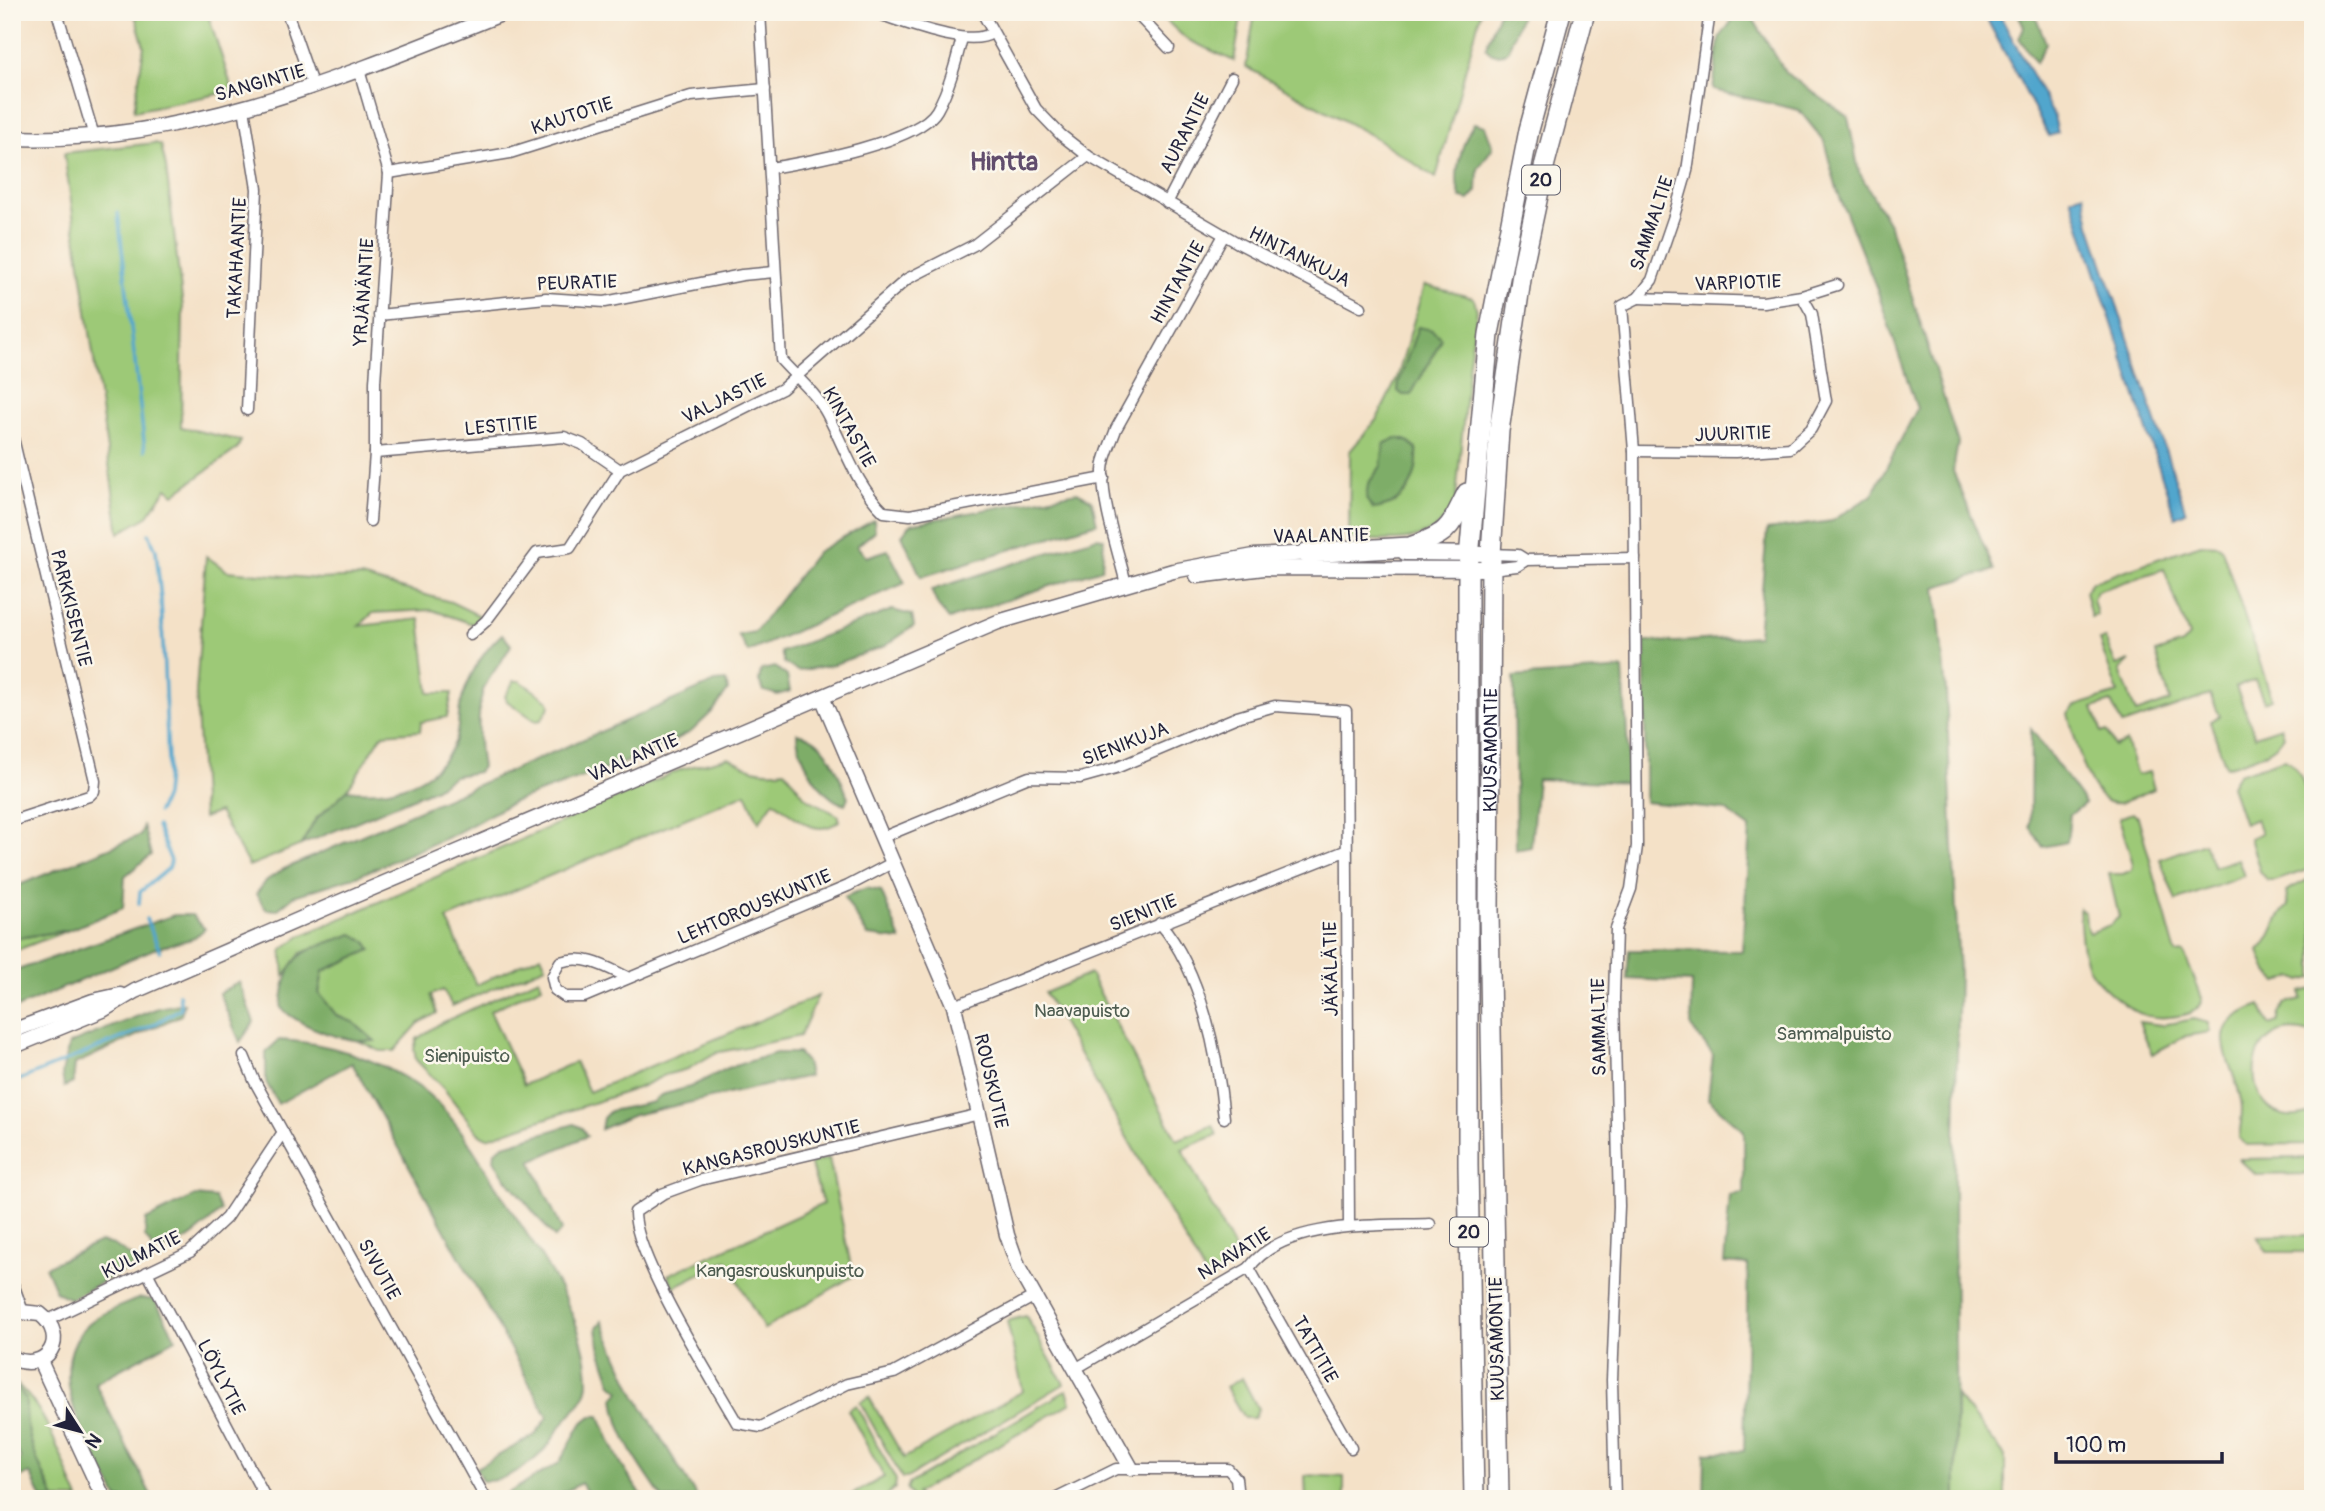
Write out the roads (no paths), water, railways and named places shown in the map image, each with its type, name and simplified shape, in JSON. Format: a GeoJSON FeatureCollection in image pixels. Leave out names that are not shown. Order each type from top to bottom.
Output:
{"type":"FeatureCollection","features":[{"type":"Feature","properties":{"kind":"highway","name":"KUUSAMONTIE"},"geometry":{"type":"LineString","coordinates":[[1474,1499],[1468,1166],[1469,561],[1474,480],[1489,334],[1512,207],[1561,12]]}},
{"type":"Feature","properties":{"kind":"highway","name":"KUUSAMONTIE"},"geometry":{"type":"LineString","coordinates":[[1499,1499],[1489,912],[1491,561],[1499,431],[1522,266],[1545,163],[1585,12]]}},
{"type":"Feature","properties":{"kind":"highway"},"geometry":{"type":"LineString","coordinates":[[1306,552],[1410,547],[1440,536],[1452,525],[1474,480]]}},
{"type":"Feature","properties":{"kind":"street"},"geometry":{"type":"LineString","coordinates":[[57,12],[94,136]]}},
{"type":"Feature","properties":{"kind":"street"},"geometry":{"type":"LineString","coordinates":[[287,12],[313,88]]}},
{"type":"Feature","properties":{"kind":"street","name":"SANGINTIE"},"geometry":{"type":"LineString","coordinates":[[12,138],[94,136],[244,108],[313,88],[506,12]]}},
{"type":"Feature","properties":{"kind":"street","name":"KINTASTIE"},"geometry":{"type":"LineString","coordinates":[[760,12],[781,360],[827,413],[845,454],[872,500],[884,512],[910,514],[1104,478]]}},
{"type":"Feature","properties":{"kind":"street"},"geometry":{"type":"LineString","coordinates":[[872,12],[962,38],[986,37],[992,33]]}},
{"type":"Feature","properties":{"kind":"street","name":"HINTANTIE"},"geometry":{"type":"LineString","coordinates":[[982,12],[1036,108],[1061,135],[1087,156],[1224,235],[1116,429],[1105,462],[1104,478],[1126,584]]}},
{"type":"Feature","properties":{"kind":"street"},"geometry":{"type":"LineString","coordinates":[[1135,12],[1169,48]]}},
{"type":"Feature","properties":{"kind":"street","name":"SAMMALTIE"},"geometry":{"type":"LineString","coordinates":[[1615,1499],[1612,1380],[1619,1206],[1614,998],[1616,929],[1631,889],[1637,846],[1634,451],[1622,306],[1638,298],[1652,280],[1687,171],[1710,12]]}},
{"type":"Feature","properties":{"kind":"street"},"geometry":{"type":"LineString","coordinates":[[770,168],[820,160],[903,134],[923,124],[936,112],[962,38]]}},
{"type":"Feature","properties":{"kind":"street","name":"YRJÄNÄNTIE"},"geometry":{"type":"LineString","coordinates":[[359,70],[388,173],[379,315],[376,453],[370,521]]}},
{"type":"Feature","properties":{"kind":"street","name":"AURANTIE"},"geometry":{"type":"LineString","coordinates":[[1167,203],[1232,78]]}},
{"type":"Feature","properties":{"kind":"street","name":"KAUTOTIE"},"geometry":{"type":"LineString","coordinates":[[388,173],[510,153],[691,96],[765,89]]}},
{"type":"Feature","properties":{"kind":"street","name":"TAKAHAANTIE"},"geometry":{"type":"LineString","coordinates":[[244,108],[257,189],[247,410]]}},
{"type":"Feature","properties":{"kind":"street","name":"VALJASTIE"},"geometry":{"type":"LineString","coordinates":[[620,470],[782,389],[906,279],[974,245],[1087,156]]}},
{"type":"Feature","properties":{"kind":"street","name":"HINTANKUJA"},"geometry":{"type":"LineString","coordinates":[[1224,235],[1361,307]]}},
{"type":"Feature","properties":{"kind":"street","name":"PEURATIE"},"geometry":{"type":"LineString","coordinates":[[379,315],[546,299],[606,302],[742,275],[774,272]]}},
{"type":"Feature","properties":{"kind":"street","name":"VARPIOTIE"},"geometry":{"type":"LineString","coordinates":[[1638,298],[1735,303],[1802,296],[1837,285]]}},
{"type":"Feature","properties":{"kind":"street","name":"JUURITIE"},"geometry":{"type":"LineString","coordinates":[[1634,451],[1736,452],[1790,448],[1811,429],[1826,401],[1812,314],[1802,296]]}},
{"type":"Feature","properties":{"kind":"street","name":"PARKKISENTIE"},"geometry":{"type":"LineString","coordinates":[[12,434],[89,755],[94,791],[89,796],[12,821]]}},
{"type":"Feature","properties":{"kind":"street","name":"LESTITIE"},"geometry":{"type":"LineString","coordinates":[[376,453],[564,438],[582,444],[620,470]]}},
{"type":"Feature","properties":{"kind":"street"},"geometry":{"type":"LineString","coordinates":[[470,635],[486,621],[537,553],[570,548],[620,470]]}},
{"type":"Feature","properties":{"kind":"street","name":"VAALANTIE"},"geometry":{"type":"LineString","coordinates":[[12,1047],[103,1010],[135,991],[998,622],[1126,584],[1254,556],[1306,552],[1469,561]]}},
{"type":"Feature","properties":{"kind":"street"},"geometry":{"type":"LineString","coordinates":[[1491,561],[1517,566],[1525,560],[1635,558]]}},
{"type":"Feature","properties":{"kind":"street","name":"VAALANTIE"},"geometry":{"type":"LineString","coordinates":[[1153,578],[1179,578],[1264,568],[1491,561]]}},
{"type":"Feature","properties":{"kind":"street","name":"ROUSKUTIE"},"geometry":{"type":"LineString","coordinates":[[822,697],[954,1006],[1007,1235],[1019,1269],[1131,1468]]}},
{"type":"Feature","properties":{"kind":"street","name":"SIENIKUJA"},"geometry":{"type":"LineString","coordinates":[[881,838],[1029,777],[1080,778],[1092,775],[1116,768],[1237,717],[1275,706],[1346,711]]}},
{"type":"Feature","properties":{"kind":"street","name":"JÄKÄLÄTIE"},"geometry":{"type":"LineString","coordinates":[[1346,711],[1349,1226]]}},
{"type":"Feature","properties":{"kind":"street","name":"SIENITIE"},"geometry":{"type":"LineString","coordinates":[[954,1006],[1345,851]]}},
{"type":"Feature","properties":{"kind":"street","name":"LEHTOROUSKUNTIE"},"geometry":{"type":"LineString","coordinates":[[629,978],[594,961],[573,958],[560,962],[552,977],[555,990],[565,997],[584,997],[848,886],[892,863]]}},
{"type":"Feature","properties":{"kind":"street"},"geometry":{"type":"LineString","coordinates":[[1160,923],[1191,978],[1210,1031],[1220,1074],[1224,1118]]}},
{"type":"Feature","properties":{"kind":"street","name":"VAALANTIE"},"geometry":{"type":"LineString","coordinates":[[12,1031],[93,1001],[135,991]]}},
{"type":"Feature","properties":{"kind":"street","name":"SIVUTIE"},"geometry":{"type":"LineString","coordinates":[[244,1056],[283,1132],[486,1499]]}},
{"type":"Feature","properties":{"kind":"street","name":"KANGASROUSKUNTIE"},"geometry":{"type":"LineString","coordinates":[[980,1114],[700,1180],[662,1194],[635,1212],[635,1226],[659,1283],[737,1423],[761,1427],[847,1384],[894,1373],[1034,1296]]}},
{"type":"Feature","properties":{"kind":"street","name":"KULMATIE"},"geometry":{"type":"LineString","coordinates":[[48,1320],[190,1252],[226,1218],[283,1132]]}},
{"type":"Feature","properties":{"kind":"street","name":"NAAVATIE"},"geometry":{"type":"LineString","coordinates":[[1075,1370],[1250,1268],[1256,1259],[1279,1244],[1304,1235],[1349,1226],[1430,1224]]}},
{"type":"Feature","properties":{"kind":"street","name":"TATTITIE"},"geometry":{"type":"LineString","coordinates":[[1250,1268],[1351,1448]]}},
{"type":"Feature","properties":{"kind":"street","name":"LÖYLYTIE"},"geometry":{"type":"LineString","coordinates":[[148,1272],[266,1499]]}},
{"type":"Feature","properties":{"kind":"street"},"geometry":{"type":"LineString","coordinates":[[12,1287],[16,1315],[33,1312],[48,1320],[54,1340],[49,1353],[40,1361],[24,1363],[12,1358]]}},
{"type":"Feature","properties":{"kind":"street"},"geometry":{"type":"LineString","coordinates":[[40,1361],[104,1499]]}},
{"type":"Feature","properties":{"kind":"street"},"geometry":{"type":"LineString","coordinates":[[1055,1499],[1116,1469],[1131,1468],[1228,1469],[1236,1478],[1238,1499]]}},
{"type":"Feature","properties":{"kind":"water"},"geometry":{"type":"Polygon","coordinates":[[[1983,12],[1998,12],[2054,116],[2058,133],[2049,136],[1983,12]]]}},
{"type":"Feature","properties":{"kind":"water"},"geometry":{"type":"Polygon","coordinates":[[[2084,194],[2090,224],[2186,512],[2175,517],[2071,198],[2084,194]]]}},
{"type":"Feature","properties":{"kind":"waterway"},"geometry":{"type":"LineString","coordinates":[[118,213],[145,450]]}},
{"type":"Feature","properties":{"kind":"waterway"},"geometry":{"type":"LineString","coordinates":[[149,534],[156,550],[161,600],[168,761],[165,796],[158,812]]}},
{"type":"Feature","properties":{"kind":"waterway"},"geometry":{"type":"LineString","coordinates":[[139,904],[140,892],[169,868],[171,861],[157,826]]}},
{"type":"Feature","properties":{"kind":"waterway"},"geometry":{"type":"LineString","coordinates":[[146,919],[160,951]]}},
{"type":"Feature","properties":{"kind":"waterway"},"geometry":{"type":"LineString","coordinates":[[12,1083],[153,1025],[181,1008],[179,994]]}},
{"type":"Feature","properties":{"kind":"district","name":"Hintta"},"geometry":{"type":"Point","coordinates":[1004,161]}},
{"type":"Feature","properties":{"kind":"park label","name":"Naavapuisto"},"geometry":{"type":"Point","coordinates":[1082,1010]}},
{"type":"Feature","properties":{"kind":"park label","name":"Sammalpuisto"},"geometry":{"type":"Point","coordinates":[1834,1033]}},
{"type":"Feature","properties":{"kind":"park label","name":"Sienipuisto"},"geometry":{"type":"Point","coordinates":[467,1055]}},
{"type":"Feature","properties":{"kind":"park label","name":"Kangasrouskunpuisto"},"geometry":{"type":"Point","coordinates":[780,1270]}}]}
